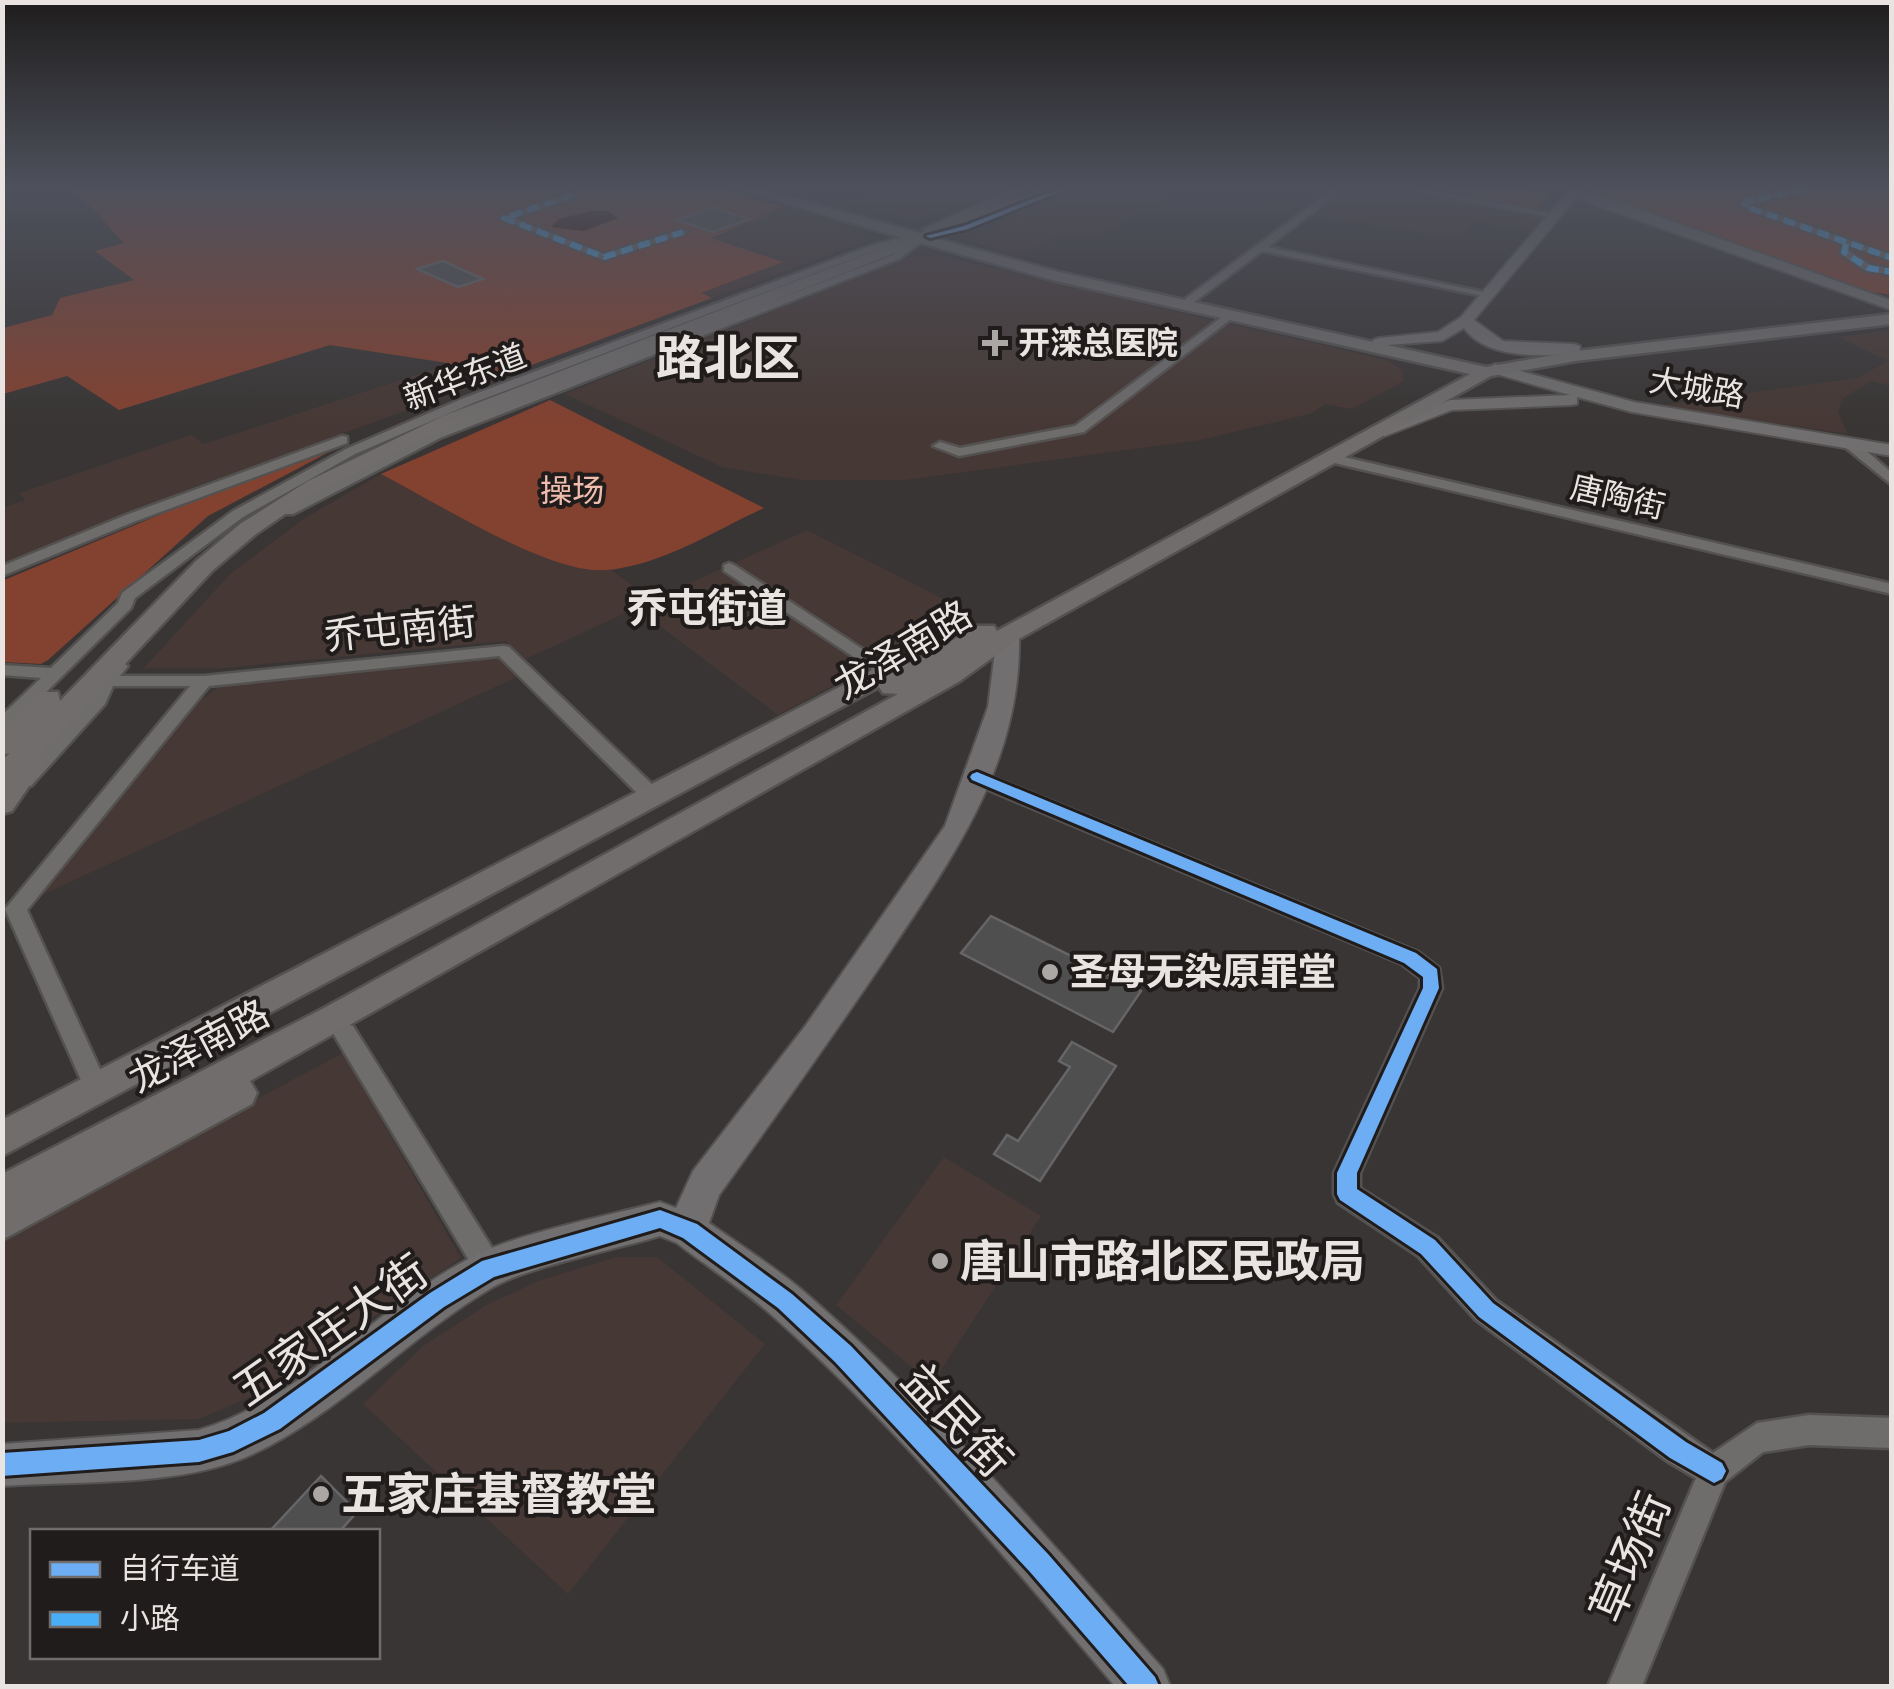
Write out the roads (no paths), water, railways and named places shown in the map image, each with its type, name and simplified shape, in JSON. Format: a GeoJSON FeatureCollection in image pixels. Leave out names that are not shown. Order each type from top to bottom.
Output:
{"type":"FeatureCollection","features":[{"type":"Feature","properties":{"kind":"main road","name":"新华东道"},"geometry":{"type":"LineString","coordinates":[[50,711],[223,535],[295,486],[408,426],[838,268]]}},
{"type":"Feature","properties":{"kind":"main road","name":"新华东道"},"geometry":{"type":"LineString","coordinates":[[2,746],[101,681],[224,548],[347,467],[450,420],[843,268]]}},
{"type":"Feature","properties":{"kind":"main road"},"geometry":{"type":"LineString","coordinates":[[1028,268],[1342,341],[1481,368]]}},
{"type":"Feature","properties":{"kind":"main road"},"geometry":{"type":"LineString","coordinates":[[1051,268],[1481,368]]}},
{"type":"Feature","properties":{"kind":"main road","name":"龙泽南路"},"geometry":{"type":"LineString","coordinates":[[2,1194],[336,1018],[941,668],[1414,401],[1481,368],[1575,352],[1892,312]]}},
{"type":"Feature","properties":{"kind":"main road"},"geometry":{"type":"LineString","coordinates":[[1342,341],[1416,368],[1426,380],[1414,401]]}},
{"type":"Feature","properties":{"kind":"main road","name":"龙泽南路"},"geometry":{"type":"LineString","coordinates":[[2,1172],[335,998],[868,701],[1008,635],[1379,432],[1481,368]]}},
{"type":"Feature","properties":{"kind":"main road"},"geometry":{"type":"LineString","coordinates":[[2,1139],[890,672],[941,668],[925,702],[345,1034],[2,1221]]}},
{"type":"Feature","properties":{"kind":"main road"},"geometry":{"type":"LineString","coordinates":[[2,736],[50,711]]}},
{"type":"Feature","properties":{"kind":"main road"},"geometry":{"type":"LineString","coordinates":[[6,792],[50,711]]}},
{"type":"Feature","properties":{"kind":"street"},"geometry":{"type":"LineString","coordinates":[[1189,301],[1234,268]]}},
{"type":"Feature","properties":{"kind":"street"},"geometry":{"type":"LineString","coordinates":[[1359,268],[1488,294]]}},
{"type":"Feature","properties":{"kind":"street"},"geometry":{"type":"LineString","coordinates":[[1379,343],[1442,336],[1466,320],[1511,268]]}},
{"type":"Feature","properties":{"kind":"street"},"geometry":{"type":"LineString","coordinates":[[1777,268],[1892,312]]}},
{"type":"Feature","properties":{"kind":"street"},"geometry":{"type":"LineString","coordinates":[[940,446],[959,452],[1079,430],[1230,316]]}},
{"type":"Feature","properties":{"kind":"street"},"geometry":{"type":"LineString","coordinates":[[1466,320],[1474,333],[1510,346],[1575,352]]}},
{"type":"Feature","properties":{"kind":"street"},"geometry":{"type":"LineString","coordinates":[[1575,352],[1559,372],[1564,383],[1620,405]]}},
{"type":"Feature","properties":{"kind":"street"},"geometry":{"type":"LineString","coordinates":[[1481,368],[1620,405]]}},
{"type":"Feature","properties":{"kind":"street"},"geometry":{"type":"LineString","coordinates":[[1379,432],[1450,405],[1558,398],[1620,405]]}},
{"type":"Feature","properties":{"kind":"street","name":"大城路"},"geometry":{"type":"LineString","coordinates":[[1620,405],[1892,450]]}},
{"type":"Feature","properties":{"kind":"street"},"geometry":{"type":"LineString","coordinates":[[2,572],[234,478],[372,430],[408,426]]}},
{"type":"Feature","properties":{"kind":"street"},"geometry":{"type":"LineString","coordinates":[[2,726],[125,605],[128,596],[190,542],[299,474],[408,426]]}},
{"type":"Feature","properties":{"kind":"street"},"geometry":{"type":"LineString","coordinates":[[1850,444],[1892,481]]}},
{"type":"Feature","properties":{"kind":"street","name":"唐陶街"},"geometry":{"type":"LineString","coordinates":[[1332,458],[1892,589]]}},
{"type":"Feature","properties":{"kind":"street"},"geometry":{"type":"LineString","coordinates":[[728,568],[890,672]]}},
{"type":"Feature","properties":{"kind":"street"},"geometry":{"type":"LineString","coordinates":[[690,1231],[694,1205],[706,1183],[816,1034],[957,829],[977,778],[1010,662],[1008,635]]}},
{"type":"Feature","properties":{"kind":"street","name":"乔屯南街"},"geometry":{"type":"LineString","coordinates":[[101,681],[204,681],[503,651],[652,796]]}},
{"type":"Feature","properties":{"kind":"street"},"geometry":{"type":"LineString","coordinates":[[2,670],[57,674]]}},
{"type":"Feature","properties":{"kind":"street"},"geometry":{"type":"LineString","coordinates":[[6,792],[99,700],[101,681]]}},
{"type":"Feature","properties":{"kind":"street"},"geometry":{"type":"LineString","coordinates":[[98,1091],[16,909],[204,681]]}},
{"type":"Feature","properties":{"kind":"street"},"geometry":{"type":"LineString","coordinates":[[977,778],[1410,958],[1431,974],[1431,988],[1347,1173],[1347,1194],[1428,1247],[1486,1310],[1678,1450],[1714,1471]]}},
{"type":"Feature","properties":{"kind":"street"},"geometry":{"type":"LineString","coordinates":[[345,1034],[489,1268]]}},
{"type":"Feature","properties":{"kind":"street","name":"五家庄大街"},"geometry":{"type":"LineString","coordinates":[[2,1465],[198,1451],[233,1441],[272,1421],[437,1300],[489,1268],[641,1221],[660,1220],[690,1231]]}},
{"type":"Feature","properties":{"kind":"street","name":"益民街"},"geometry":{"type":"LineString","coordinates":[[690,1231],[785,1301],[844,1354],[1146,1686]]}},
{"type":"Feature","properties":{"kind":"street","name":"草场街"},"geometry":{"type":"LineString","coordinates":[[1625,1686],[1714,1471],[1757,1438],[1809,1430],[1892,1434]]}},
{"type":"Feature","properties":{"kind":"place","name":"开滦总医院"},"geometry":{"type":"Point","coordinates":[995,343]}},
{"type":"Feature","properties":{"kind":"place","name":"圣母无染原罪堂"},"geometry":{"type":"Point","coordinates":[1050,972]}},
{"type":"Feature","properties":{"kind":"place","name":"唐山市路北区民政局"},"geometry":{"type":"Point","coordinates":[940,1261]}},
{"type":"Feature","properties":{"kind":"place","name":"五家庄基督教堂"},"geometry":{"type":"Point","coordinates":[321,1494]}},
{"type":"Feature","properties":{"kind":"district","name":"路北区"},"geometry":{"type":"Point","coordinates":[728,358]}},
{"type":"Feature","properties":{"kind":"district","name":"乔屯街道"},"geometry":{"type":"Point","coordinates":[707,608]}},
{"type":"Feature","properties":{"kind":"park label","name":"操场"},"geometry":{"type":"Point","coordinates":[572,491]}}]}
